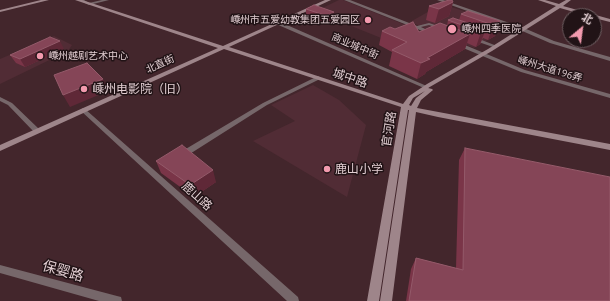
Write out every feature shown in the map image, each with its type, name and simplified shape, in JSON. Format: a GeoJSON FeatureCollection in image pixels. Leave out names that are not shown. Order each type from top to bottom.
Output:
{"type":"FeatureCollection","features":[{"type":"Feature","properties":{"kind":"main road"},"geometry":{"type":"LineString","coordinates":[[0,11],[47,0]]}},
{"type":"Feature","properties":{"kind":"main road","name":"城中路"},"geometry":{"type":"LineString","coordinates":[[77,0],[224,46],[413,109],[610,147]]}},
{"type":"Feature","properties":{"kind":"main road","name":"北直街"},"geometry":{"type":"LineString","coordinates":[[0,148],[329,0]]}},
{"type":"Feature","properties":{"kind":"main road"},"geometry":{"type":"LineString","coordinates":[[531,0],[560,7]]}},
{"type":"Feature","properties":{"kind":"main road"},"geometry":{"type":"LineString","coordinates":[[540,0],[610,22]]}},
{"type":"Feature","properties":{"kind":"main road","name":"官河路"},"geometry":{"type":"LineString","coordinates":[[386,301],[413,109],[418,99],[434,87],[525,30],[569,0]]}},
{"type":"Feature","properties":{"kind":"main road","name":"官河路"},"geometry":{"type":"LineString","coordinates":[[560,7],[576,0]]}},
{"type":"Feature","properties":{"kind":"main road","name":"官河路"},"geometry":{"type":"LineString","coordinates":[[373,301],[405,106],[411,97],[426,87],[485,55],[495,46],[525,30]]}},
{"type":"Feature","properties":{"kind":"street"},"geometry":{"type":"LineString","coordinates":[[81,0],[89,4],[107,0]]}},
{"type":"Feature","properties":{"kind":"street"},"geometry":{"type":"LineString","coordinates":[[346,0],[436,35]]}},
{"type":"Feature","properties":{"kind":"street"},"geometry":{"type":"LineString","coordinates":[[439,0],[525,30],[552,42],[610,59]]}},
{"type":"Feature","properties":{"kind":"street","name":"商业城中街"},"geometry":{"type":"LineString","coordinates":[[278,23],[426,87]]}},
{"type":"Feature","properties":{"kind":"street"},"geometry":{"type":"LineString","coordinates":[[416,27],[429,24],[450,30]]}},
{"type":"Feature","properties":{"kind":"street"},"geometry":{"type":"LineString","coordinates":[[467,37],[495,46]]}},
{"type":"Feature","properties":{"kind":"street","name":"嵊州大道196弄"},"geometry":{"type":"LineString","coordinates":[[450,40],[523,71],[610,96]]}},
{"type":"Feature","properties":{"kind":"street"},"geometry":{"type":"LineString","coordinates":[[173,161],[265,104],[318,78]]}},
{"type":"Feature","properties":{"kind":"street"},"geometry":{"type":"LineString","coordinates":[[0,100],[10,104],[37,131]]}},
{"type":"Feature","properties":{"kind":"street","name":"鹿山路"},"geometry":{"type":"LineString","coordinates":[[83,110],[156,171],[294,301]]}},
{"type":"Feature","properties":{"kind":"street","name":"保婴路"},"geometry":{"type":"LineString","coordinates":[[0,269],[117,301]]}},
{"type":"Feature","properties":{"kind":"shaded area","name":"嵊州市五爱幼教集团五爱园区"},"geometry":{"type":"Polygon","coordinates":[[[339,0],[343,0],[418,30],[386,40],[339,21],[341,20],[316,11],[339,0]]]}},
{"type":"Feature","properties":{"kind":"shaded area","name":"嵊州四季医院"},"geometry":{"type":"Polygon","coordinates":[[[442,4],[473,14],[458,23],[496,35],[474,48],[410,22],[442,4]]]}},
{"type":"Feature","properties":{"kind":"shaded area"},"geometry":{"type":"Polygon","coordinates":[[[54,36],[72,45],[68,51],[0,84],[0,59],[54,36]]]}},
{"type":"Feature","properties":{"kind":"shaded area","name":"鹿山小学"},"geometry":{"type":"Polygon","coordinates":[[[313,85],[339,100],[366,125],[347,197],[253,141],[295,121],[271,105],[313,85]]]}},
{"type":"Feature","properties":{"kind":"building"},"geometry":{"type":"Polygon","coordinates":[[[452,0],[453,2],[439,9],[429,6],[452,0]]]}},
{"type":"Feature","properties":{"kind":"building"},"geometry":{"type":"Polygon","coordinates":[[[314,5],[334,12],[327,16],[306,9],[314,5]]]}},
{"type":"Feature","properties":{"kind":"building"},"geometry":{"type":"Polygon","coordinates":[[[468,11],[500,21],[493,25],[461,14],[468,11]]]}},
{"type":"Feature","properties":{"kind":"building"},"geometry":{"type":"Polygon","coordinates":[[[453,18],[486,29],[481,32],[448,20],[453,18]]]}},
{"type":"Feature","properties":{"kind":"building"},"geometry":{"type":"Polygon","coordinates":[[[413,22],[419,32],[440,23],[470,34],[427,58],[430,59],[421,63],[392,50],[407,42],[382,31],[390,27],[395,29],[413,22]]]}},
{"type":"Feature","properties":{"kind":"building"},"geometry":{"type":"Polygon","coordinates":[[[50,37],[60,41],[20,59],[10,55],[50,37]]]}},
{"type":"Feature","properties":{"kind":"building"},"geometry":{"type":"Polygon","coordinates":[[[87,63],[103,79],[63,95],[54,75],[87,63]]]}},
{"type":"Feature","properties":{"kind":"building"},"geometry":{"type":"Polygon","coordinates":[[[182,145],[213,170],[190,185],[156,161],[182,145]]]}},
{"type":"Feature","properties":{"kind":"building"},"geometry":{"type":"Polygon","coordinates":[[[465,148],[610,177],[610,301],[409,301],[416,258],[463,270],[465,148]]]}},
{"type":"Feature","properties":{"kind":"place","name":"嵊州市五爱幼教集团五爱园区"},"geometry":{"type":"Point","coordinates":[368,20]}},
{"type":"Feature","properties":{"kind":"place","name":"嵊州四季医院"},"geometry":{"type":"Point","coordinates":[452,29]}},
{"type":"Feature","properties":{"kind":"place","name":"嵊州越剧艺术中心"},"geometry":{"type":"Point","coordinates":[40,56]}},
{"type":"Feature","properties":{"kind":"place","name":"嵊州电影院（旧）"},"geometry":{"type":"Point","coordinates":[84,89]}},
{"type":"Feature","properties":{"kind":"place","name":"鹿山小学"},"geometry":{"type":"Point","coordinates":[327,169]}}]}
